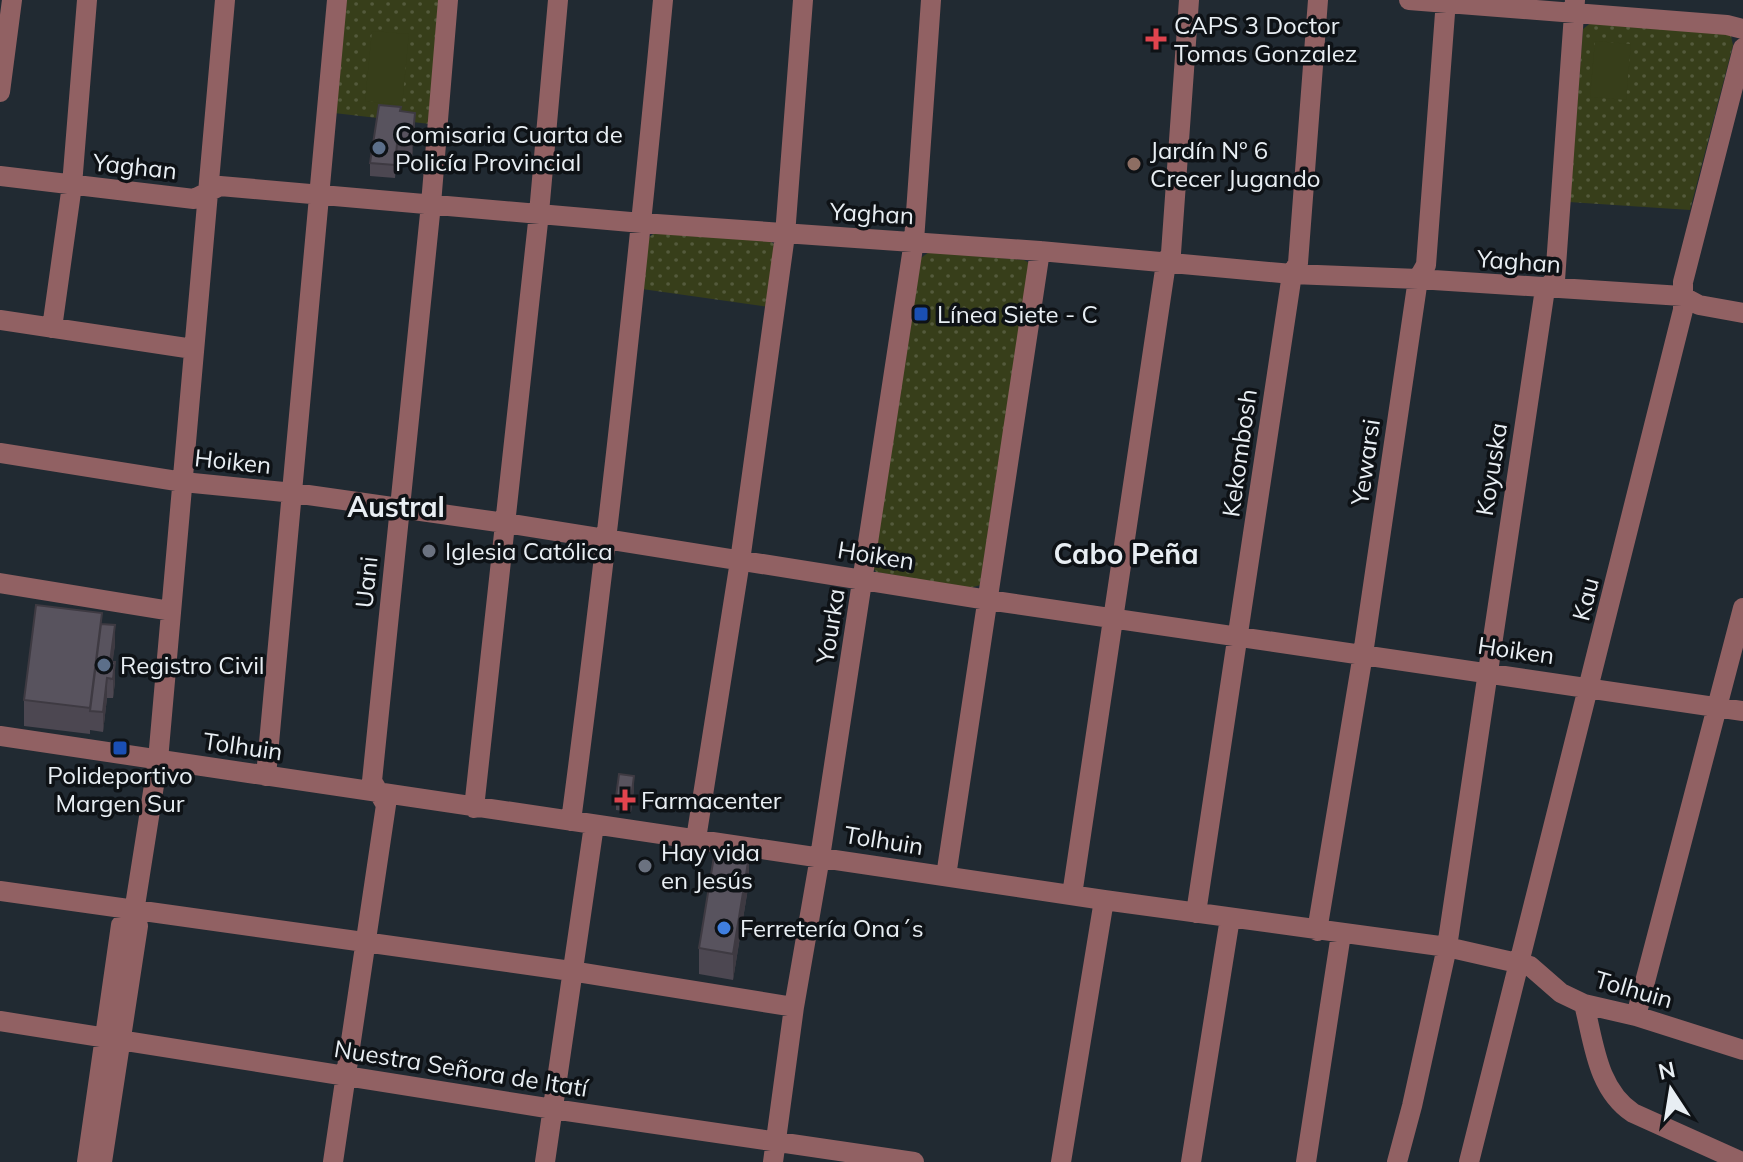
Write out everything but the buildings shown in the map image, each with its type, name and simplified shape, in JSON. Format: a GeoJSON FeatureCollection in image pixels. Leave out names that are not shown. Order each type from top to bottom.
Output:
{"type":"FeatureCollection","features":[{"type":"Feature","properties":{"kind":"street"},"geometry":{"type":"LineString","coordinates":[[0,92],[4,33],[12,0]]}},
{"type":"Feature","properties":{"kind":"street"},"geometry":{"type":"LineString","coordinates":[[52,328],[72,185],[87,0]]}},
{"type":"Feature","properties":{"kind":"street"},"geometry":{"type":"LineString","coordinates":[[87,1162],[138,926],[134,912],[158,760],[225,0]]}},
{"type":"Feature","properties":{"kind":"street"},"geometry":{"type":"LineString","coordinates":[[266,776],[337,0]]}},
{"type":"Feature","properties":{"kind":"street","name":"Uani"},"geometry":{"type":"LineString","coordinates":[[333,1162],[386,805],[372,781],[431,204],[448,0]]}},
{"type":"Feature","properties":{"kind":"street"},"geometry":{"type":"LineString","coordinates":[[474,808],[539,213],[558,0]]}},
{"type":"Feature","properties":{"kind":"street"},"geometry":{"type":"LineString","coordinates":[[571,821],[608,540],[663,0]]}},
{"type":"Feature","properties":{"kind":"street"},"geometry":{"type":"LineString","coordinates":[[696,839],[740,561],[785,235],[803,0]]}},
{"type":"Feature","properties":{"kind":"street","name":"Yourka"},"geometry":{"type":"LineString","coordinates":[[774,1152],[914,241],[931,0]]}},
{"type":"Feature","properties":{"kind":"street"},"geometry":{"type":"LineString","coordinates":[[1072,895],[1166,263],[1171,253],[1189,0]]}},
{"type":"Feature","properties":{"kind":"street","name":"Kekombosh"},"geometry":{"type":"LineString","coordinates":[[1196,913],[1292,274],[1298,263],[1318,0]]}},
{"type":"Feature","properties":{"kind":"street"},"geometry":{"type":"LineString","coordinates":[[1409,0],[1574,7],[1743,29]]}},
{"type":"Feature","properties":{"kind":"street","name":"Yewarsi"},"geometry":{"type":"LineString","coordinates":[[1317,931],[1363,654],[1418,279],[1426,265],[1446,1]]}},
{"type":"Feature","properties":{"kind":"street","name":"Koyuska"},"geometry":{"type":"LineString","coordinates":[[1397,1162],[1447,947],[1545,289],[1555,280],[1574,7]]}},
{"type":"Feature","properties":{"kind":"street","name":"Kau"},"geometry":{"type":"LineString","coordinates":[[1469,1162],[1683,310],[1686,267],[1743,48]]}},
{"type":"Feature","properties":{"kind":"street","name":"Yaghan"},"geometry":{"type":"LineString","coordinates":[[0,176],[194,199],[220,186],[785,235],[914,241],[1292,274],[1682,296],[1699,305],[1743,313]]}},
{"type":"Feature","properties":{"kind":"street"},"geometry":{"type":"LineString","coordinates":[[946,876],[1040,251]]}},
{"type":"Feature","properties":{"kind":"street"},"geometry":{"type":"LineString","coordinates":[[0,320],[193,349]]}},
{"type":"Feature","properties":{"kind":"street","name":"Hoiken"},"geometry":{"type":"LineString","coordinates":[[0,453],[183,482],[294,493],[505,523],[988,600],[1743,711]]}},
{"type":"Feature","properties":{"kind":"street"},"geometry":{"type":"LineString","coordinates":[[0,583],[171,611]]}},
{"type":"Feature","properties":{"kind":"street"},"geometry":{"type":"LineString","coordinates":[[1636,1016],[1743,608]]}},
{"type":"Feature","properties":{"kind":"street","name":"Tolhuin"},"geometry":{"type":"LineString","coordinates":[[0,736],[1104,900],[1447,947],[1519,962],[1530,966],[1561,993],[1584,1004],[1636,1016],[1743,1050]]}},
{"type":"Feature","properties":{"kind":"street"},"geometry":{"type":"LineString","coordinates":[[545,1162],[594,825]]}},
{"type":"Feature","properties":{"kind":"street"},"geometry":{"type":"LineString","coordinates":[[0,891],[571,971],[794,1007]]}},
{"type":"Feature","properties":{"kind":"street"},"geometry":{"type":"LineString","coordinates":[[1061,1162],[1104,900]]}},
{"type":"Feature","properties":{"kind":"street"},"geometry":{"type":"LineString","coordinates":[[1191,1162],[1230,918]]}},
{"type":"Feature","properties":{"kind":"street"},"geometry":{"type":"LineString","coordinates":[[1306,1162],[1341,934]]}},
{"type":"Feature","properties":{"kind":"street"},"geometry":{"type":"LineString","coordinates":[[1584,1004],[1603,1079],[1619,1103],[1633,1113],[1742,1162]]}},
{"type":"Feature","properties":{"kind":"street","name":"Nuestra Señora de Itatí"},"geometry":{"type":"LineString","coordinates":[[0,1021],[553,1109],[774,1152],[914,1162]]}},
{"type":"Feature","properties":{"kind":"street"},"geometry":{"type":"LineString","coordinates":[[102,1162],[113,1040]]}},
{"type":"Feature","properties":{"kind":"green space"},"geometry":{"type":"Polygon","coordinates":[[[344,0],[442,0],[430,124],[334,113],[344,0]]]}},
{"type":"Feature","properties":{"kind":"green space"},"geometry":{"type":"Polygon","coordinates":[[[1592,22],[1722,31],[1731,36],[1733,45],[1690,210],[1569,202],[1583,29],[1592,22]]]}},
{"type":"Feature","properties":{"kind":"green space"},"geometry":{"type":"Polygon","coordinates":[[[372,31],[409,34],[402,105],[365,101],[372,31]]]}},
{"type":"Feature","properties":{"kind":"green space"},"geometry":{"type":"Polygon","coordinates":[[[1595,41],[1631,44],[1626,100],[1590,97],[1595,41]]]}},
{"type":"Feature","properties":{"kind":"green space"},"geometry":{"type":"Polygon","coordinates":[[[656,232],[770,241],[774,244],[769,307],[642,289],[648,238],[656,232]]]}},
{"type":"Feature","properties":{"kind":"green space"},"geometry":{"type":"Polygon","coordinates":[[[929,252],[1024,260],[1029,263],[980,585],[970,588],[876,572],[873,567],[921,258],[929,252]]]}},
{"type":"Feature","properties":{"kind":"place","name":"CAPS 3 Doctor Tomas Gonzalez"},"geometry":{"type":"Point","coordinates":[1156,39]}},
{"type":"Feature","properties":{"kind":"place","name":"Comisaria Cuarta de Policía Provincial"},"geometry":{"type":"Point","coordinates":[379,148]}},
{"type":"Feature","properties":{"kind":"place","name":"Jardín Nº 6 Crecer Jugando"},"geometry":{"type":"Point","coordinates":[1134,164]}},
{"type":"Feature","properties":{"kind":"place","name":"Línea Siete - C"},"geometry":{"type":"Point","coordinates":[921,314]}},
{"type":"Feature","properties":{"kind":"place","name":"Iglesia Católica"},"geometry":{"type":"Point","coordinates":[429,551]}},
{"type":"Feature","properties":{"kind":"place","name":"Registro Civil"},"geometry":{"type":"Point","coordinates":[104,665]}},
{"type":"Feature","properties":{"kind":"place","name":"Polideportivo Margen Sur"},"geometry":{"type":"Point","coordinates":[120,748]}},
{"type":"Feature","properties":{"kind":"place","name":"Farmacenter"},"geometry":{"type":"Point","coordinates":[625,800]}},
{"type":"Feature","properties":{"kind":"place","name":"Hay vida en Jesús"},"geometry":{"type":"Point","coordinates":[645,866]}},
{"type":"Feature","properties":{"kind":"place","name":"Ferretería Ona´s"},"geometry":{"type":"Point","coordinates":[724,928]}},
{"type":"Feature","properties":{"kind":"district","name":"Austral"},"geometry":{"type":"Point","coordinates":[396,506]}},
{"type":"Feature","properties":{"kind":"district","name":"Cabo Peña"},"geometry":{"type":"Point","coordinates":[1126,553]}}]}
